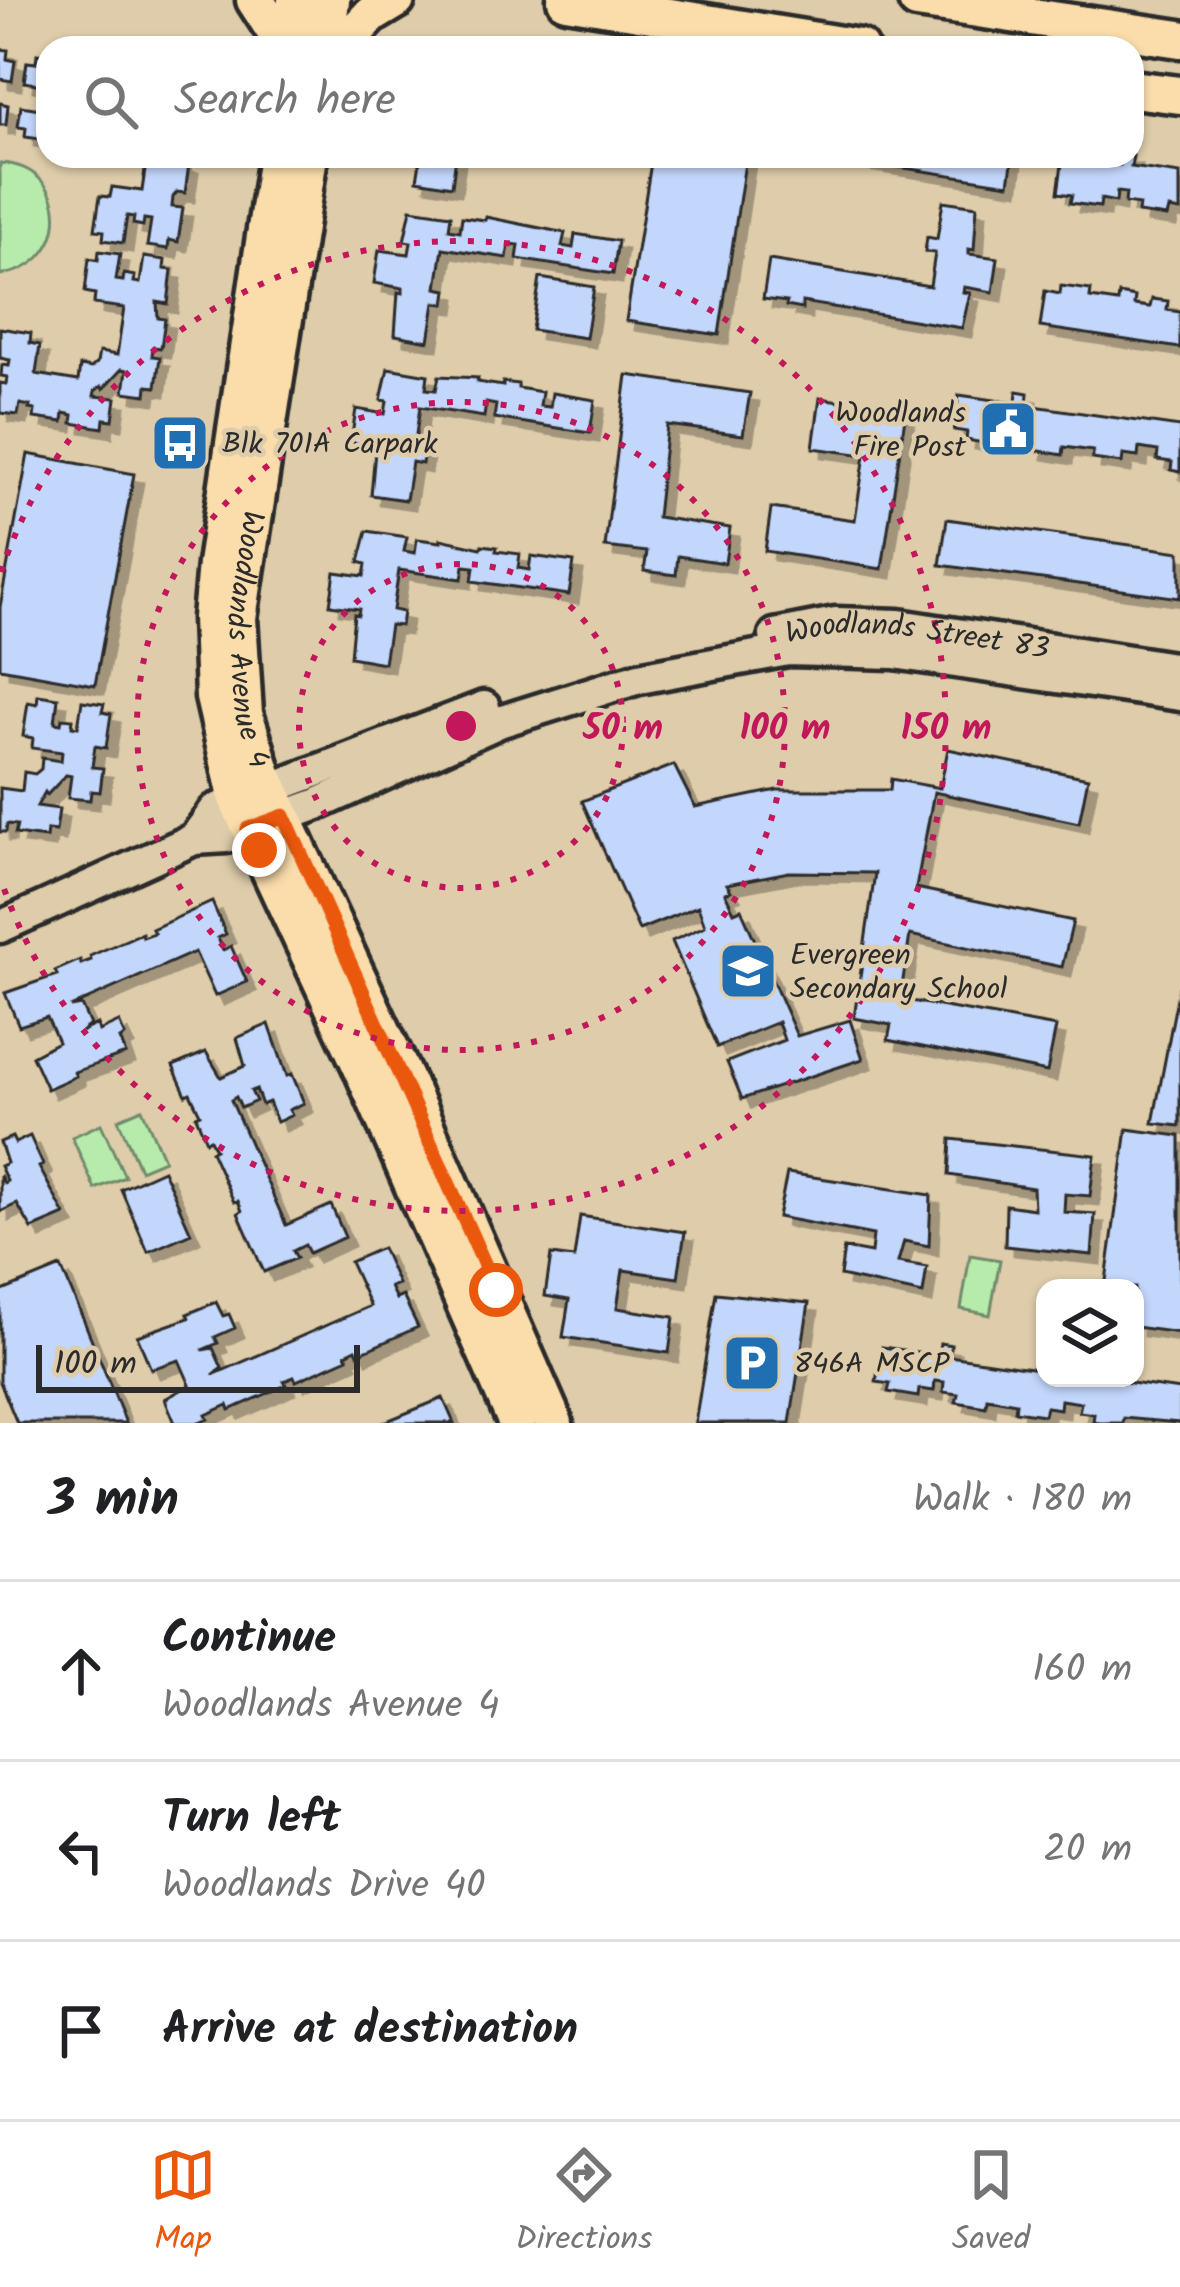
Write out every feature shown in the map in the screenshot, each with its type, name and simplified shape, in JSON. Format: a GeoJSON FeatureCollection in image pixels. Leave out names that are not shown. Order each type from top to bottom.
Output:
{"type":"FeatureCollection","features":[{"type":"Feature","properties":{"kind":"main road"},"geometry":{"type":"LineString","coordinates":[[255,0],[281,36]]}},
{"type":"Feature","properties":{"kind":"main road"},"geometry":{"type":"LineString","coordinates":[[292,36],[296,0]]}},
{"type":"Feature","properties":{"kind":"main road"},"geometry":{"type":"LineString","coordinates":[[326,36],[331,0]]}},
{"type":"Feature","properties":{"kind":"main road"},"geometry":{"type":"LineString","coordinates":[[351,36],[371,15],[396,0]]}},
{"type":"Feature","properties":{"kind":"main road"},"geometry":{"type":"LineString","coordinates":[[566,0],[786,36]]}},
{"type":"Feature","properties":{"kind":"main road"},"geometry":{"type":"LineString","coordinates":[[917,0],[1180,39]]}},
{"type":"Feature","properties":{"kind":"main road"},"geometry":{"type":"LineString","coordinates":[[1144,90],[1180,95]]}},
{"type":"Feature","properties":{"kind":"main road","name":"Woodlands Avenue 4"},"geometry":{"type":"LineString","coordinates":[[275,168],[211,618],[214,697],[363,1070],[517,1423]]}},
{"type":"Feature","properties":{"kind":"main road","name":"Woodlands Avenue 4"},"geometry":{"type":"LineString","coordinates":[[307,168],[238,618],[244,714],[260,809],[408,1087],[554,1423]]}},
{"type":"Feature","properties":{"kind":"street","name":"Woodlands Street 83"},"geometry":{"type":"LineString","coordinates":[[260,809],[492,704],[635,661],[836,623],[899,625],[1180,669]]}},
{"type":"Feature","properties":{"kind":"street","name":"Woodlands Street 83"},"geometry":{"type":"LineString","coordinates":[[0,927],[194,839],[215,810],[260,809],[499,722],[639,678],[788,650],[893,653],[1180,695]]}},
{"type":"Feature","properties":{"kind":"green space"},"geometry":{"type":"Polygon","coordinates":[[[0,163],[24,168],[41,180],[52,197],[56,217],[42,254],[25,268],[0,275],[0,163]]]}},
{"type":"Feature","properties":{"kind":"green space"},"geometry":{"type":"Polygon","coordinates":[[[142,1109],[164,1160],[140,1170],[118,1119],[142,1109]]]}},
{"type":"Feature","properties":{"kind":"green space"},"geometry":{"type":"Polygon","coordinates":[[[101,1124],[125,1177],[95,1189],[72,1137],[101,1124]]]}},
{"type":"Feature","properties":{"kind":"green space"},"geometry":{"type":"Polygon","coordinates":[[[970,1255],[1000,1260],[990,1315],[961,1309],[970,1255]]]}},
{"type":"Feature","properties":{"kind":"building"},"geometry":{"type":"Polygon","coordinates":[[[0,49],[8,50],[7,59],[15,61],[12,81],[0,79],[0,49]]]}},
{"type":"Feature","properties":{"kind":"building"},"geometry":{"type":"Polygon","coordinates":[[[27,62],[36,63],[36,84],[24,82],[27,62]]]}},
{"type":"Feature","properties":{"kind":"building"},"geometry":{"type":"Polygon","coordinates":[[[0,103],[8,105],[6,125],[0,125],[0,103]]]}},
{"type":"Feature","properties":{"kind":"building"},"geometry":{"type":"Polygon","coordinates":[[[21,106],[36,108],[36,138],[25,137],[26,128],[18,127],[21,106]]]}},
{"type":"Feature","properties":{"kind":"building"},"geometry":{"type":"Polygon","coordinates":[[[145,168],[188,168],[185,193],[173,197],[172,207],[183,208],[178,242],[169,240],[168,249],[147,246],[151,220],[144,219],[143,226],[133,224],[134,217],[127,216],[123,243],[103,240],[104,231],[95,230],[100,196],[110,197],[112,187],[142,191],[145,168]]]}},
{"type":"Feature","properties":{"kind":"building"},"geometry":{"type":"Polygon","coordinates":[[[419,168],[454,168],[452,186],[417,180],[419,168]]]}},
{"type":"Feature","properties":{"kind":"building"},"geometry":{"type":"Polygon","coordinates":[[[650,168],[744,168],[719,335],[626,321],[650,168]]]}},
{"type":"Feature","properties":{"kind":"building"},"geometry":{"type":"Polygon","coordinates":[[[904,168],[1011,168],[1009,184],[904,168]]]}},
{"type":"Feature","properties":{"kind":"building"},"geometry":{"type":"Polygon","coordinates":[[[1061,168],[1138,168],[1180,174],[1180,211],[1169,209],[1167,217],[1138,213],[1139,205],[1125,203],[1126,193],[1117,192],[1116,202],[1101,199],[1100,207],[1070,203],[1072,195],[1058,193],[1061,168]]]}},
{"type":"Feature","properties":{"kind":"building"},"geometry":{"type":"Polygon","coordinates":[[[943,201],[977,206],[974,250],[969,249],[969,254],[998,258],[993,292],[964,287],[963,292],[970,293],[962,328],[802,302],[802,309],[763,299],[769,260],[930,286],[935,253],[925,252],[927,237],[937,239],[943,201]]]}},
{"type":"Feature","properties":{"kind":"building"},"geometry":{"type":"Polygon","coordinates":[[[411,209],[451,215],[449,229],[460,231],[462,217],[486,217],[565,233],[562,246],[573,248],[575,234],[618,241],[613,274],[517,259],[519,245],[509,244],[507,258],[443,248],[437,288],[447,290],[445,304],[435,303],[429,341],[395,335],[398,292],[403,293],[403,288],[374,283],[379,250],[409,254],[411,242],[404,241],[411,209]]]}},
{"type":"Feature","properties":{"kind":"building"},"geometry":{"type":"Polygon","coordinates":[[[99,251],[120,254],[116,280],[123,281],[124,274],[135,276],[134,282],[140,283],[144,257],[165,260],[164,269],[172,270],[168,304],[157,302],[158,318],[165,319],[161,348],[153,347],[152,356],[160,357],[156,387],[147,386],[146,395],[124,392],[127,370],[122,369],[95,391],[94,396],[116,398],[113,420],[104,419],[103,428],[72,423],[73,415],[64,413],[63,422],[34,418],[35,410],[20,404],[18,415],[0,413],[0,383],[6,384],[7,377],[1,376],[2,365],[9,366],[10,360],[0,358],[0,328],[31,333],[30,343],[40,345],[36,374],[78,381],[80,366],[91,368],[99,352],[117,355],[124,308],[94,304],[95,294],[85,292],[89,258],[98,260],[99,251]]]}},
{"type":"Feature","properties":{"kind":"building"},"geometry":{"type":"Polygon","coordinates":[[[540,278],[594,287],[586,338],[532,330],[540,278]]]}},
{"type":"Feature","properties":{"kind":"building"},"geometry":{"type":"Polygon","coordinates":[[[1061,286],[1091,290],[1090,298],[1118,302],[1119,294],[1135,297],[1134,305],[1150,307],[1152,299],[1168,301],[1167,310],[1180,312],[1180,348],[1040,327],[1045,291],[1060,294],[1061,286]]]}},
{"type":"Feature","properties":{"kind":"building"},"geometry":{"type":"Polygon","coordinates":[[[388,368],[428,375],[426,389],[436,390],[439,376],[478,378],[477,382],[518,384],[518,388],[542,392],[540,406],[550,407],[552,393],[595,400],[590,433],[494,418],[496,405],[486,403],[484,417],[420,407],[414,448],[424,449],[422,464],[412,462],[406,500],[371,495],[375,451],[380,452],[381,447],[351,442],[356,409],[385,414],[387,401],[381,400],[388,368]]]}},
{"type":"Feature","properties":{"kind":"building"},"geometry":{"type":"Polygon","coordinates":[[[627,375],[750,393],[743,435],[667,425],[657,517],[730,528],[725,563],[678,556],[676,575],[644,571],[647,552],[605,547],[627,375]]]}},
{"type":"Feature","properties":{"kind":"building"},"geometry":{"type":"Polygon","coordinates":[[[1017,391],[1028,393],[1027,405],[1180,427],[1180,472],[1171,470],[1172,462],[1157,460],[1158,451],[1139,448],[1138,457],[1123,455],[1122,463],[1092,459],[1093,451],[1064,447],[1063,455],[1034,450],[1035,442],[1021,440],[1022,431],[1013,430],[1012,439],[997,437],[996,445],[966,440],[967,432],[954,430],[959,395],[1016,403],[1017,391]]]}},
{"type":"Feature","properties":{"kind":"building"},"geometry":{"type":"Polygon","coordinates":[[[820,398],[906,411],[882,569],[765,551],[771,508],[855,520],[865,455],[813,448],[820,398]]]}},
{"type":"Feature","properties":{"kind":"building"},"geometry":{"type":"Polygon","coordinates":[[[28,454],[134,474],[95,685],[0,668],[0,607],[28,454]]]}},
{"type":"Feature","properties":{"kind":"building"},"geometry":{"type":"Polygon","coordinates":[[[947,519],[1180,552],[1180,598],[940,565],[947,519]]]}},
{"type":"Feature","properties":{"kind":"building"},"geometry":{"type":"Polygon","coordinates":[[[367,531],[407,537],[404,551],[415,553],[417,539],[441,539],[520,554],[518,568],[529,570],[531,556],[574,562],[569,595],[472,581],[474,567],[464,566],[462,579],[399,570],[393,610],[403,612],[401,626],[390,625],[384,663],[350,657],[354,614],[359,609],[330,605],[335,572],[364,576],[366,564],[359,562],[367,531]]]}},
{"type":"Feature","properties":{"kind":"building"},"geometry":{"type":"Polygon","coordinates":[[[38,695],[58,698],[55,723],[73,719],[72,726],[78,727],[82,701],[104,704],[102,712],[111,714],[106,748],[95,746],[92,767],[103,768],[100,792],[91,791],[90,800],[68,798],[71,776],[66,775],[47,795],[45,792],[37,806],[59,809],[56,831],[47,830],[46,838],[15,834],[17,825],[7,824],[6,832],[0,832],[0,788],[22,791],[24,772],[35,774],[42,758],[61,761],[62,752],[32,748],[33,738],[23,736],[28,702],[37,704],[38,695]]]}},
{"type":"Feature","properties":{"kind":"building"},"geometry":{"type":"Polygon","coordinates":[[[948,749],[1088,778],[1079,823],[934,792],[916,888],[1073,921],[1062,967],[910,935],[900,999],[1056,1027],[1047,1072],[888,1040],[891,1025],[854,1018],[875,873],[789,872],[727,884],[731,891],[725,893],[734,912],[741,909],[797,1036],[850,1020],[863,1059],[742,1099],[727,1062],[784,1040],[778,1022],[717,1047],[672,941],[705,926],[698,906],[639,930],[582,801],[674,765],[695,807],[777,790],[890,790],[891,779],[940,788],[948,749]]]}},
{"type":"Feature","properties":{"kind":"building"},"geometry":{"type":"Polygon","coordinates":[[[212,902],[226,934],[218,938],[223,950],[231,946],[247,982],[215,996],[195,952],[70,1007],[81,1005],[90,1025],[81,1032],[97,1024],[99,1031],[119,1022],[126,1054],[74,1072],[76,1076],[47,1089],[32,1056],[58,1042],[47,1017],[19,1026],[5,993],[57,975],[55,971],[91,960],[90,956],[142,933],[143,937],[154,933],[152,929],[212,902]]]}},
{"type":"Feature","properties":{"kind":"building"},"geometry":{"type":"Polygon","coordinates":[[[1180,982],[1180,1126],[1153,1123],[1180,982]]]}},
{"type":"Feature","properties":{"kind":"building"},"geometry":{"type":"Polygon","coordinates":[[[269,1024],[287,1076],[292,1074],[304,1103],[277,1122],[269,1102],[262,1105],[256,1089],[251,1091],[256,1101],[241,1108],[236,1097],[231,1100],[286,1225],[331,1205],[345,1237],[309,1253],[305,1245],[293,1251],[297,1258],[264,1272],[238,1213],[242,1211],[238,1201],[234,1202],[211,1151],[215,1149],[210,1139],[206,1141],[196,1116],[200,1114],[173,1066],[206,1052],[221,1077],[245,1066],[237,1038],[269,1024]]]}},
{"type":"Feature","properties":{"kind":"building"},"geometry":{"type":"Polygon","coordinates":[[[1127,1129],[1180,1136],[1180,1333],[1144,1328],[1144,1279],[1106,1279],[1127,1129]]]}},
{"type":"Feature","properties":{"kind":"building"},"geometry":{"type":"Polygon","coordinates":[[[30,1136],[43,1165],[39,1167],[65,1215],[32,1229],[17,1204],[0,1212],[0,1175],[7,1181],[0,1166],[7,1163],[0,1142],[12,1137],[15,1143],[30,1136]]]}},
{"type":"Feature","properties":{"kind":"building"},"geometry":{"type":"Polygon","coordinates":[[[951,1139],[1095,1155],[1090,1196],[1065,1194],[1064,1212],[1095,1214],[1092,1255],[1005,1246],[1006,1205],[1034,1209],[1033,1188],[949,1175],[951,1139]]]}},
{"type":"Feature","properties":{"kind":"building"},"geometry":{"type":"Polygon","coordinates":[[[163,1170],[191,1233],[148,1252],[121,1189],[163,1170]]]}},
{"type":"Feature","properties":{"kind":"building"},"geometry":{"type":"Polygon","coordinates":[[[787,1173],[931,1195],[929,1246],[904,1241],[898,1262],[927,1267],[923,1294],[840,1276],[844,1248],[871,1253],[873,1235],[778,1217],[787,1173]]]}},
{"type":"Feature","properties":{"kind":"building"},"geometry":{"type":"Polygon","coordinates":[[[580,1216],[685,1232],[678,1278],[623,1270],[617,1308],[674,1317],[669,1353],[563,1337],[569,1300],[545,1296],[551,1255],[574,1258],[580,1216]]]}},
{"type":"Feature","properties":{"kind":"building"},"geometry":{"type":"Polygon","coordinates":[[[382,1248],[398,1284],[390,1287],[396,1299],[403,1296],[418,1327],[358,1354],[356,1349],[346,1354],[348,1358],[296,1381],[294,1377],[284,1381],[286,1385],[230,1410],[228,1405],[199,1423],[175,1423],[165,1399],[190,1385],[179,1360],[151,1369],[137,1336],[189,1318],[187,1314],[216,1302],[235,1328],[215,1337],[218,1343],[202,1350],[213,1348],[222,1368],[213,1375],[370,1306],[350,1262],[382,1248]]]}},
{"type":"Feature","properties":{"kind":"building"},"geometry":{"type":"Polygon","coordinates":[[[61,1267],[126,1423],[17,1423],[0,1382],[0,1292],[61,1267]]]}},
{"type":"Feature","properties":{"kind":"building","name":"846A MSCP"},"geometry":{"type":"Polygon","coordinates":[[[716,1293],[809,1303],[790,1423],[695,1423],[716,1293]]]}},
{"type":"Feature","properties":{"kind":"building"},"geometry":{"type":"Polygon","coordinates":[[[940,1343],[951,1345],[949,1356],[1036,1369],[1036,1387],[1144,1385],[1180,1390],[1180,1423],[1124,1418],[1123,1423],[1100,1423],[1093,1422],[1094,1414],[1079,1412],[1081,1403],[1061,1400],[1060,1409],[1046,1407],[1044,1415],[1015,1411],[1016,1403],[987,1398],[986,1407],[956,1402],[958,1394],[943,1392],[944,1382],[935,1381],[934,1391],[919,1389],[918,1397],[888,1392],[890,1384],[876,1382],[882,1347],[938,1355],[940,1343]]]}},
{"type":"Feature","properties":{"kind":"building"},"geometry":{"type":"Polygon","coordinates":[[[443,1398],[454,1423],[382,1423],[443,1398]]]}},
{"type":"Feature","properties":{"kind":"place","name":"Woodlands Fire Post"},"geometry":{"type":"Point","coordinates":[1008,429]}},
{"type":"Feature","properties":{"kind":"place","name":"Blk 701A Carpark"},"geometry":{"type":"Point","coordinates":[180,443]}},
{"type":"Feature","properties":{"kind":"place","name":"Evergreen Secondary School"},"geometry":{"type":"Point","coordinates":[748,971]}},
{"type":"Feature","properties":{"kind":"place","name":"846A MSCP"},"geometry":{"type":"Point","coordinates":[752,1363]}},
{"type":"Feature","properties":{"kind":"route"},"geometry":{"type":"LineString","coordinates":[[259,850],[248,829],[284,816],[496,1290]]}}]}
